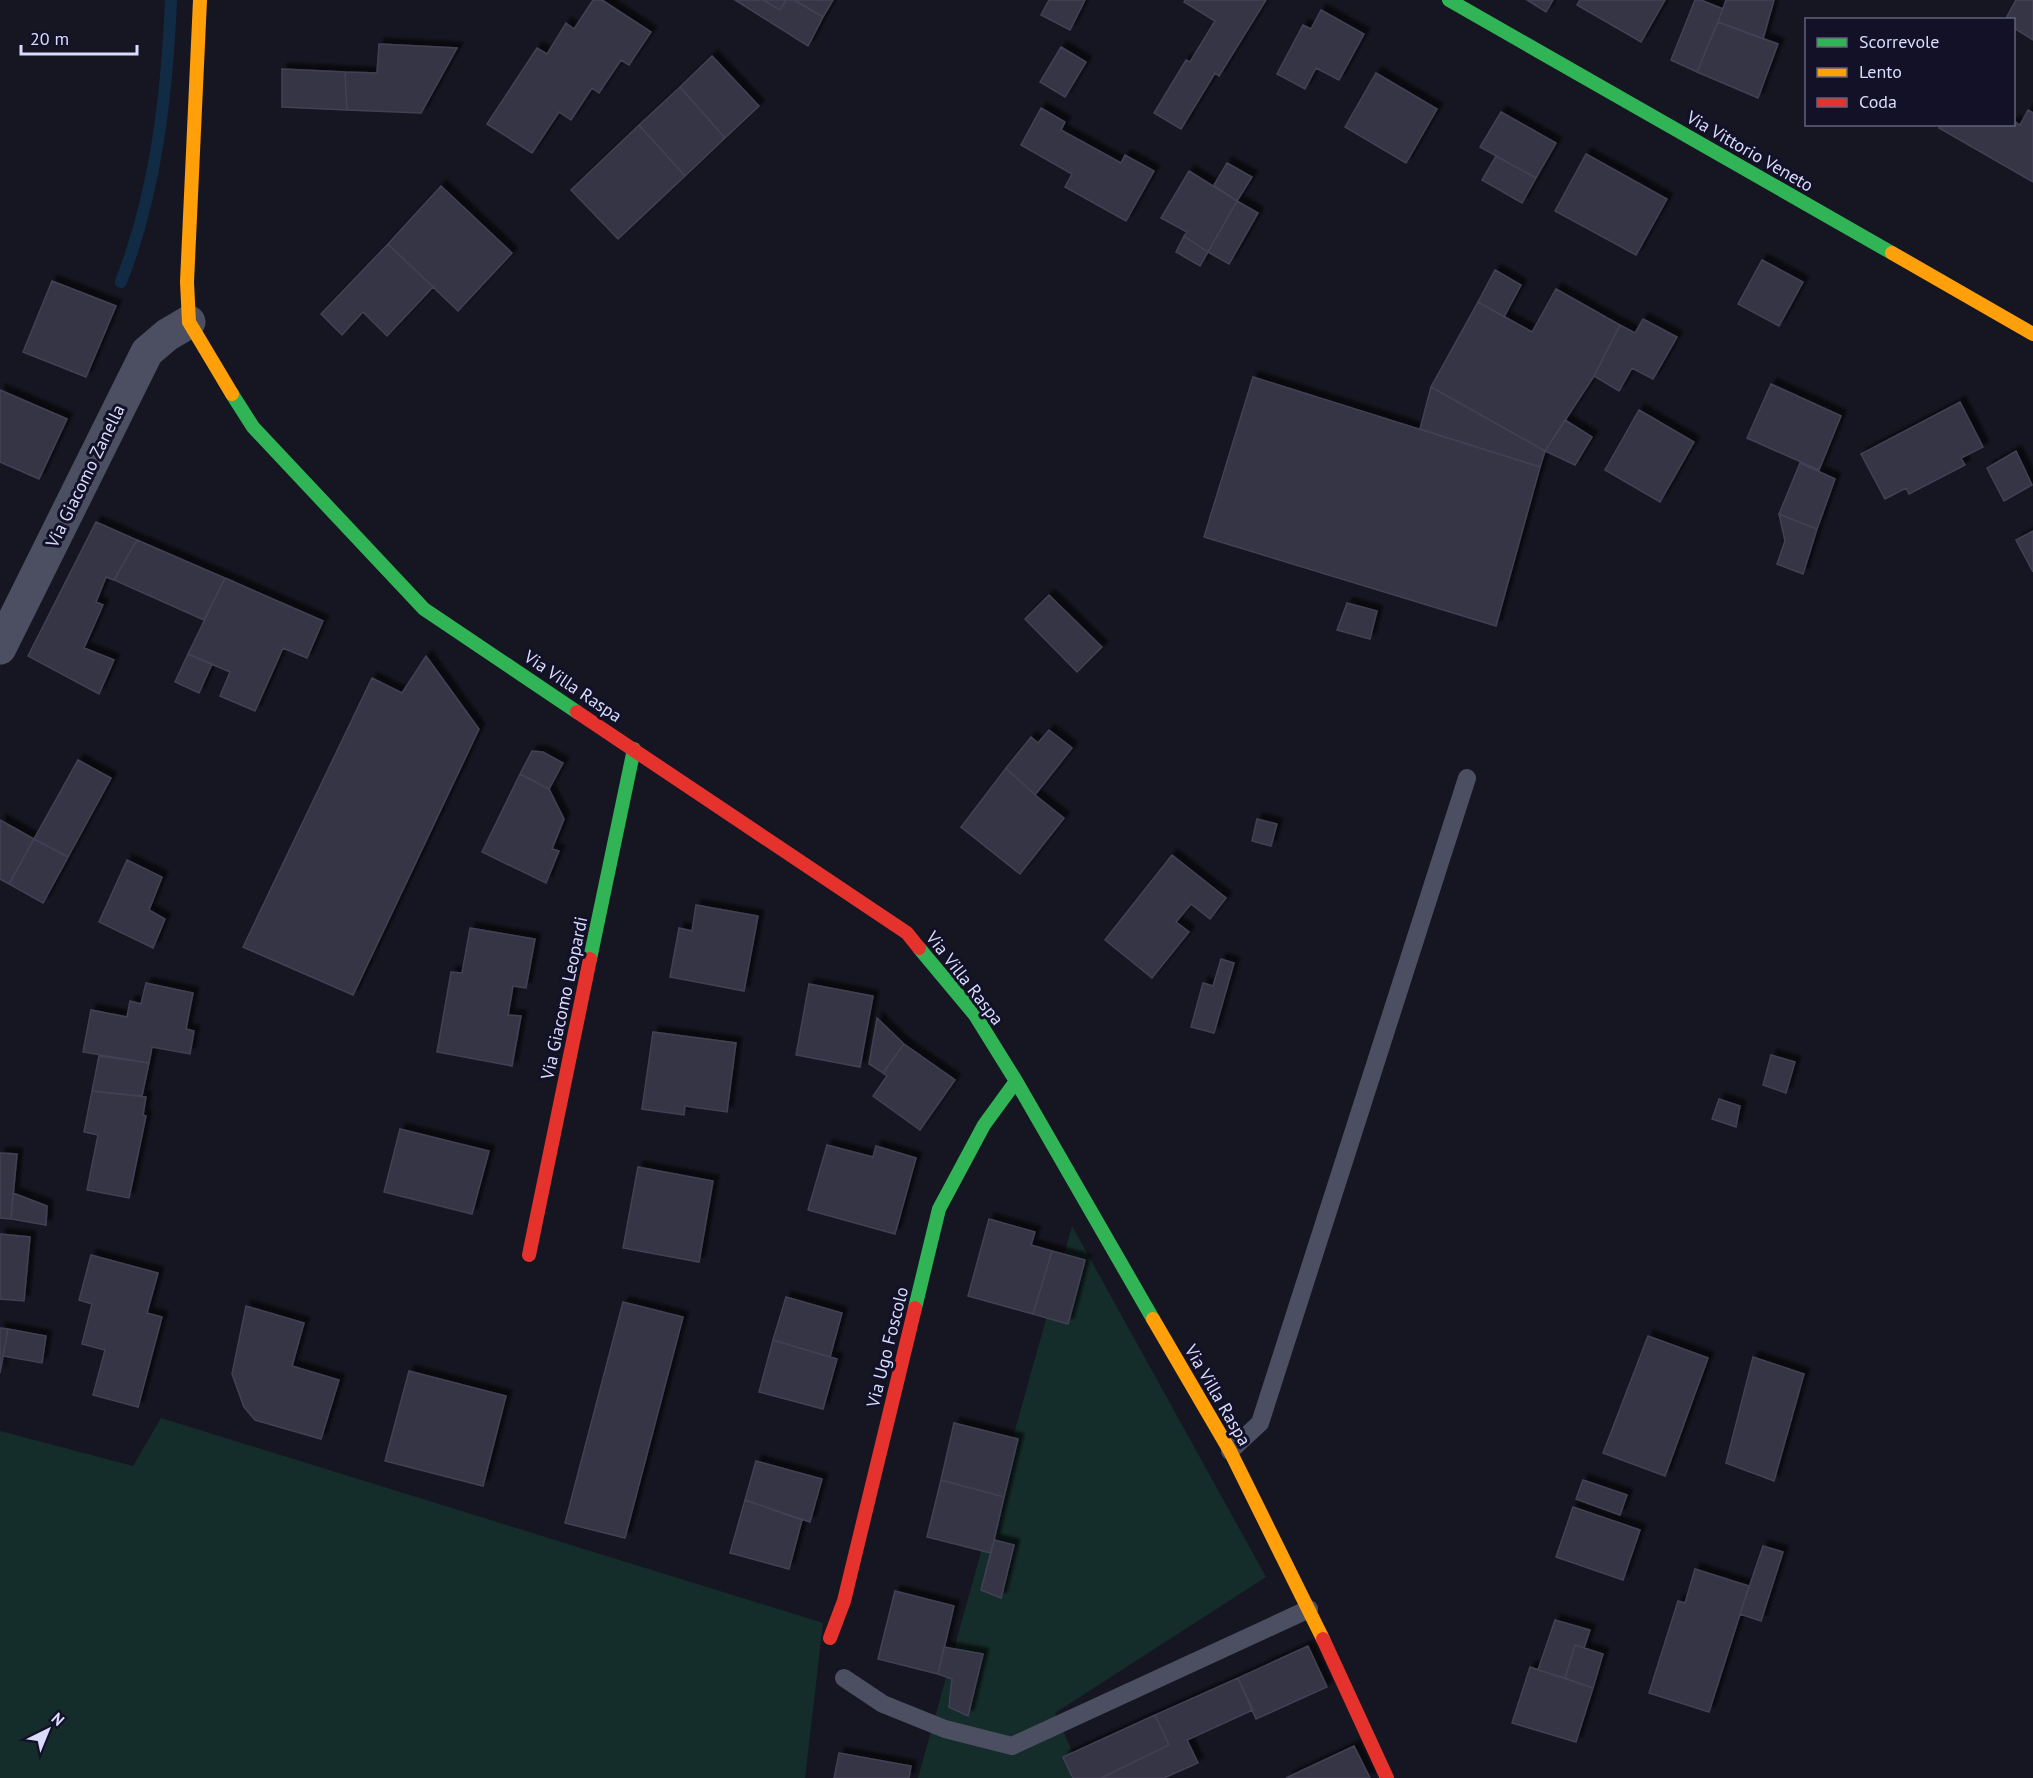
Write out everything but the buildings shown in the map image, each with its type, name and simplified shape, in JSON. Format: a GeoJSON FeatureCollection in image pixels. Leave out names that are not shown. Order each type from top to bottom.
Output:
{"type":"FeatureCollection","features":[{"type":"Feature","properties":{"kind":"street"},"geometry":{"type":"LineString","coordinates":[[189,322],[187,282],[200,0]]}},
{"type":"Feature","properties":{"kind":"street","name":"Via Vittorio Veneto"},"geometry":{"type":"LineString","coordinates":[[1449,0],[2033,334]]}},
{"type":"Feature","properties":{"kind":"street","name":"Via Villa Raspa"},"geometry":{"type":"LineString","coordinates":[[189,322],[253,427],[424,609],[907,933],[975,1015],[1016,1081],[1230,1451],[1309,1609],[1387,1778]]}},
{"type":"Feature","properties":{"kind":"street","name":"Via Giacomo Zanella"},"geometry":{"type":"LineString","coordinates":[[0,648],[147,352],[167,335],[189,322]]}},
{"type":"Feature","properties":{"kind":"street","name":"Via Giacomo Leopardi"},"geometry":{"type":"LineString","coordinates":[[529,1255],[634,749]]}},
{"type":"Feature","properties":{"kind":"street","name":"Via Ugo Foscolo"},"geometry":{"type":"LineString","coordinates":[[830,1638],[844,1602],[939,1209],[984,1125],[1016,1081]]}},
{"type":"Feature","properties":{"kind":"lane"},"geometry":{"type":"LineString","coordinates":[[1230,1451],[1260,1423],[1467,778]]}},
{"type":"Feature","properties":{"kind":"lane"},"geometry":{"type":"LineString","coordinates":[[844,1678],[883,1704],[945,1729],[1012,1746],[1309,1609]]}},
{"type":"Feature","properties":{"kind":"green space"},"geometry":{"type":"Polygon","coordinates":[[[1072,1226],[1266,1577],[1055,1713],[1084,1778],[918,1778],[1072,1226]]]}},
{"type":"Feature","properties":{"kind":"green space"},"geometry":{"type":"Polygon","coordinates":[[[161,1418],[823,1623],[805,1778],[0,1778],[0,1431],[133,1466],[161,1418]]]}},
{"type":"Feature","properties":{"kind":"waterway"},"geometry":{"type":"LineString","coordinates":[[121,282],[143,213],[158,143],[171,0]]}},
{"type":"Feature","properties":{"kind":"traffic: fast"},"geometry":{"type":"LineString","coordinates":[[1449,0],[1892,253]]}},
{"type":"Feature","properties":{"kind":"traffic: fast"},"geometry":{"type":"LineString","coordinates":[[232,394],[253,427],[424,609],[577,712]]}},
{"type":"Feature","properties":{"kind":"traffic: fast"},"geometry":{"type":"LineString","coordinates":[[590,959],[634,749]]}},
{"type":"Feature","properties":{"kind":"traffic: fast"},"geometry":{"type":"LineString","coordinates":[[919,948],[975,1015],[1016,1081],[1153,1319]]}},
{"type":"Feature","properties":{"kind":"traffic: fast"},"geometry":{"type":"LineString","coordinates":[[915,1308],[939,1209],[984,1125],[1016,1081]]}},
{"type":"Feature","properties":{"kind":"traffic: slow"},"geometry":{"type":"LineString","coordinates":[[200,0],[187,282],[189,322],[232,394]]}},
{"type":"Feature","properties":{"kind":"traffic: slow"},"geometry":{"type":"LineString","coordinates":[[1892,253],[2033,334]]}},
{"type":"Feature","properties":{"kind":"traffic: slow"},"geometry":{"type":"LineString","coordinates":[[1153,1319],[1230,1451],[1323,1639]]}},
{"type":"Feature","properties":{"kind":"traffic: jam"},"geometry":{"type":"LineString","coordinates":[[577,712],[907,933],[919,948]]}},
{"type":"Feature","properties":{"kind":"traffic: jam"},"geometry":{"type":"LineString","coordinates":[[529,1255],[590,959]]}},
{"type":"Feature","properties":{"kind":"traffic: jam"},"geometry":{"type":"LineString","coordinates":[[830,1638],[844,1601],[915,1308]]}},
{"type":"Feature","properties":{"kind":"traffic: jam"},"geometry":{"type":"LineString","coordinates":[[1323,1639],[1387,1778]]}}]}
